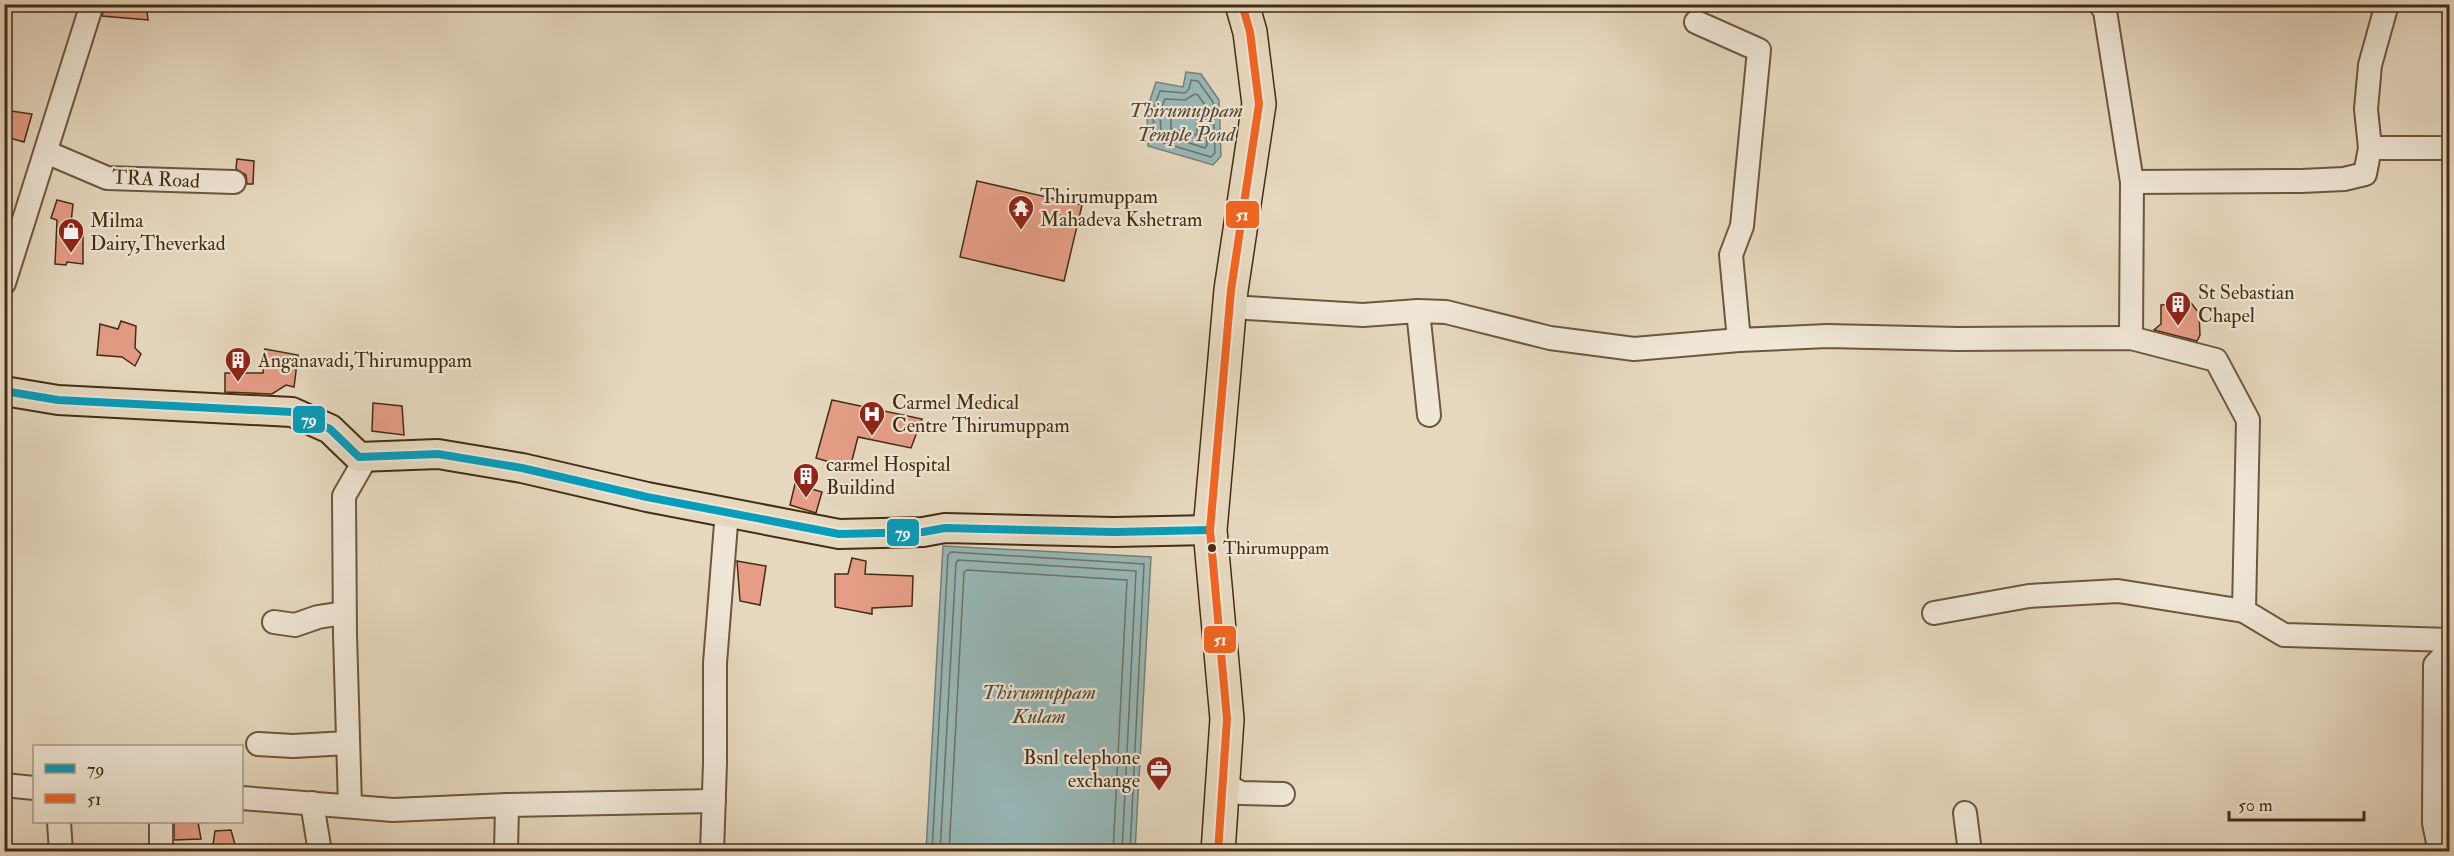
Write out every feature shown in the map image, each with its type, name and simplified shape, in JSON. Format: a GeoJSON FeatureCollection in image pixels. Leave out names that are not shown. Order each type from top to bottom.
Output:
{"type":"FeatureCollection","features":[{"type":"Feature","properties":{"kind":"highway"},"geometry":{"type":"LineString","coordinates":[[1218,852],[1227,719],[1210,530],[1230,307],[1259,104],[1250,32],[1242,4]]}},
{"type":"Feature","properties":{"kind":"main road"},"geometry":{"type":"LineString","coordinates":[[4,391],[58,400],[292,412],[330,429],[359,457],[438,454],[522,468],[647,497],[839,534],[923,532],[945,528],[1113,532],[1210,530]]}},
{"type":"Feature","properties":{"kind":"street"},"geometry":{"type":"LineString","coordinates":[[4,283],[92,4]]}},
{"type":"Feature","properties":{"kind":"street"},"geometry":{"type":"LineString","coordinates":[[2100,4],[2105,11],[2132,182],[2131,338]]}},
{"type":"Feature","properties":{"kind":"street"},"geometry":{"type":"LineString","coordinates":[[2132,182],[2344,179],[2365,174],[2370,148],[2366,109],[2370,65],[2387,4]]}},
{"type":"Feature","properties":{"kind":"street"},"geometry":{"type":"LineString","coordinates":[[1696,22],[1760,50],[1742,226],[1731,255],[1739,340]]}},
{"type":"Feature","properties":{"kind":"street"},"geometry":{"type":"LineString","coordinates":[[2370,148],[2450,148]]}},
{"type":"Feature","properties":{"kind":"street","name":"TRA Road"},"geometry":{"type":"LineString","coordinates":[[46,152],[107,178],[234,182]]}},
{"type":"Feature","properties":{"kind":"street"},"geometry":{"type":"LineString","coordinates":[[1230,307],[1363,315],[1418,311],[1446,312],[1550,338],[1634,349],[1739,340],[1827,336],[1958,339],[2131,338],[2216,360],[2248,420],[2244,611]]}},
{"type":"Feature","properties":{"kind":"street"},"geometry":{"type":"LineString","coordinates":[[1418,311],[1429,415]]}},
{"type":"Feature","properties":{"kind":"street"},"geometry":{"type":"LineString","coordinates":[[350,806],[344,613],[344,496],[367,456]]}},
{"type":"Feature","properties":{"kind":"street"},"geometry":{"type":"LineString","coordinates":[[712,852],[716,663],[727,511]]}},
{"type":"Feature","properties":{"kind":"street"},"geometry":{"type":"LineString","coordinates":[[1934,613],[2029,596],[2118,591],[2244,611],[2284,635],[2450,640]]}},
{"type":"Feature","properties":{"kind":"street"},"geometry":{"type":"LineString","coordinates":[[274,622],[295,625],[318,617],[344,613]]}},
{"type":"Feature","properties":{"kind":"street"},"geometry":{"type":"LineString","coordinates":[[2440,852],[2434,823],[2442,801],[2435,665],[2450,649]]}},
{"type":"Feature","properties":{"kind":"street"},"geometry":{"type":"LineString","coordinates":[[258,744],[293,746],[348,743]]}},
{"type":"Feature","properties":{"kind":"street"},"geometry":{"type":"LineString","coordinates":[[1222,783],[1241,793],[1283,794]]}},
{"type":"Feature","properties":{"kind":"street"},"geometry":{"type":"LineString","coordinates":[[4,785],[33,788]]}},
{"type":"Feature","properties":{"kind":"street"},"geometry":{"type":"LineString","coordinates":[[243,798],[393,810],[507,805],[714,801]]}},
{"type":"Feature","properties":{"kind":"street"},"geometry":{"type":"LineString","coordinates":[[312,803],[320,852]]}},
{"type":"Feature","properties":{"kind":"street"},"geometry":{"type":"LineString","coordinates":[[506,852],[507,805]]}},
{"type":"Feature","properties":{"kind":"street"},"geometry":{"type":"LineString","coordinates":[[1965,813],[1970,852]]}},
{"type":"Feature","properties":{"kind":"street"},"geometry":{"type":"LineString","coordinates":[[59,823],[61,852]]}},
{"type":"Feature","properties":{"kind":"street"},"geometry":{"type":"LineString","coordinates":[[161,823],[161,852]]}},
{"type":"Feature","properties":{"kind":"water","name":"Thirumuppam Temple Pond"},"geometry":{"type":"Polygon","coordinates":[[[1186,72],[1201,74],[1219,100],[1221,156],[1213,165],[1148,146],[1147,109],[1156,82],[1183,87],[1186,72]]]}},
{"type":"Feature","properties":{"kind":"water","name":"Thirumuppam Kulam"},"geometry":{"type":"Polygon","coordinates":[[[943,546],[1151,557],[1135,851],[926,851],[943,546]]]}},
{"type":"Feature","properties":{"kind":"building"},"geometry":{"type":"Polygon","coordinates":[[[105,4],[146,4],[148,20],[102,16],[105,4]]]}},
{"type":"Feature","properties":{"kind":"building"},"geometry":{"type":"Polygon","coordinates":[[[11,111],[32,114],[24,142],[6,137],[11,111]]]}},
{"type":"Feature","properties":{"kind":"building"},"geometry":{"type":"Polygon","coordinates":[[[237,159],[254,161],[253,184],[247,184],[246,175],[236,169],[237,159]]]}},
{"type":"Feature","properties":{"kind":"building","name":"Thirumuppam Mahadeva Kshetram"},"geometry":{"type":"Polygon","coordinates":[[[977,181],[1082,205],[1064,281],[960,257],[977,181]]]}},
{"type":"Feature","properties":{"kind":"building"},"geometry":{"type":"Polygon","coordinates":[[[57,200],[73,204],[70,232],[83,234],[83,264],[67,262],[66,265],[55,264],[57,220],[51,218],[57,200]]]}},
{"type":"Feature","properties":{"kind":"building","name":"St Sebastian Chapel"},"geometry":{"type":"Polygon","coordinates":[[[2191,303],[2199,313],[2200,335],[2197,341],[2154,330],[2161,324],[2161,305],[2191,303]]]}},
{"type":"Feature","properties":{"kind":"building"},"geometry":{"type":"Polygon","coordinates":[[[121,321],[136,326],[135,348],[141,354],[135,366],[122,357],[97,355],[100,324],[118,329],[121,321]]]}},
{"type":"Feature","properties":{"kind":"building"},"geometry":{"type":"Polygon","coordinates":[[[265,349],[298,355],[294,387],[286,385],[272,394],[225,392],[225,373],[263,373],[265,349]]]}},
{"type":"Feature","properties":{"kind":"building"},"geometry":{"type":"Polygon","coordinates":[[[832,400],[922,419],[911,448],[858,437],[850,468],[816,458],[832,400]]]}},
{"type":"Feature","properties":{"kind":"building"},"geometry":{"type":"Polygon","coordinates":[[[373,403],[402,406],[404,435],[372,431],[373,403]]]}},
{"type":"Feature","properties":{"kind":"building","name":"carmel Hospital Buildind"},"geometry":{"type":"Polygon","coordinates":[[[795,484],[822,492],[816,513],[790,505],[795,484]]]}},
{"type":"Feature","properties":{"kind":"building"},"geometry":{"type":"Polygon","coordinates":[[[852,558],[866,561],[865,574],[913,576],[912,606],[872,608],[872,614],[835,607],[835,574],[848,574],[852,558]]]}},
{"type":"Feature","properties":{"kind":"building"},"geometry":{"type":"Polygon","coordinates":[[[737,561],[766,566],[760,605],[740,601],[737,561]]]}},
{"type":"Feature","properties":{"kind":"building"},"geometry":{"type":"Polygon","coordinates":[[[174,823],[198,823],[201,839],[174,840],[174,823]]]}},
{"type":"Feature","properties":{"kind":"building"},"geometry":{"type":"Polygon","coordinates":[[[231,830],[237,852],[212,852],[215,831],[231,830]]]}},
{"type":"Feature","properties":{"kind":"transit line","name":"51"},"geometry":{"type":"LineString","coordinates":[[1218,852],[1227,719],[1210,530],[1231,290],[1259,104],[1250,32],[1242,4]]}},
{"type":"Feature","properties":{"kind":"transit line","name":"79"},"geometry":{"type":"LineString","coordinates":[[4,391],[58,400],[292,412],[330,429],[359,457],[438,454],[522,468],[647,497],[839,534],[923,532],[945,528],[1114,532],[1210,530]]}},
{"type":"Feature","properties":{"kind":"place","name":"Thirumuppam Mahadeva Kshetram"},"geometry":{"type":"Point","coordinates":[1021,231]}},
{"type":"Feature","properties":{"kind":"place","name":"Milma Dairy,Theverkad"},"geometry":{"type":"Point","coordinates":[71,254]}},
{"type":"Feature","properties":{"kind":"place","name":"St Sebastian Chapel"},"geometry":{"type":"Point","coordinates":[2178,327]}},
{"type":"Feature","properties":{"kind":"place","name":"Anganavadi,Thirumuppam"},"geometry":{"type":"Point","coordinates":[238,383]}},
{"type":"Feature","properties":{"kind":"place","name":"Carmel Medical Centre Thirumuppam"},"geometry":{"type":"Point","coordinates":[872,437]}},
{"type":"Feature","properties":{"kind":"place","name":"carmel Hospital Buildind"},"geometry":{"type":"Point","coordinates":[806,499]}},
{"type":"Feature","properties":{"kind":"place","name":"Thirumuppam"},"geometry":{"type":"Point","coordinates":[1212,548]}},
{"type":"Feature","properties":{"kind":"place","name":"Bsnl telephone exchange"},"geometry":{"type":"Point","coordinates":[1159,792]}}]}
